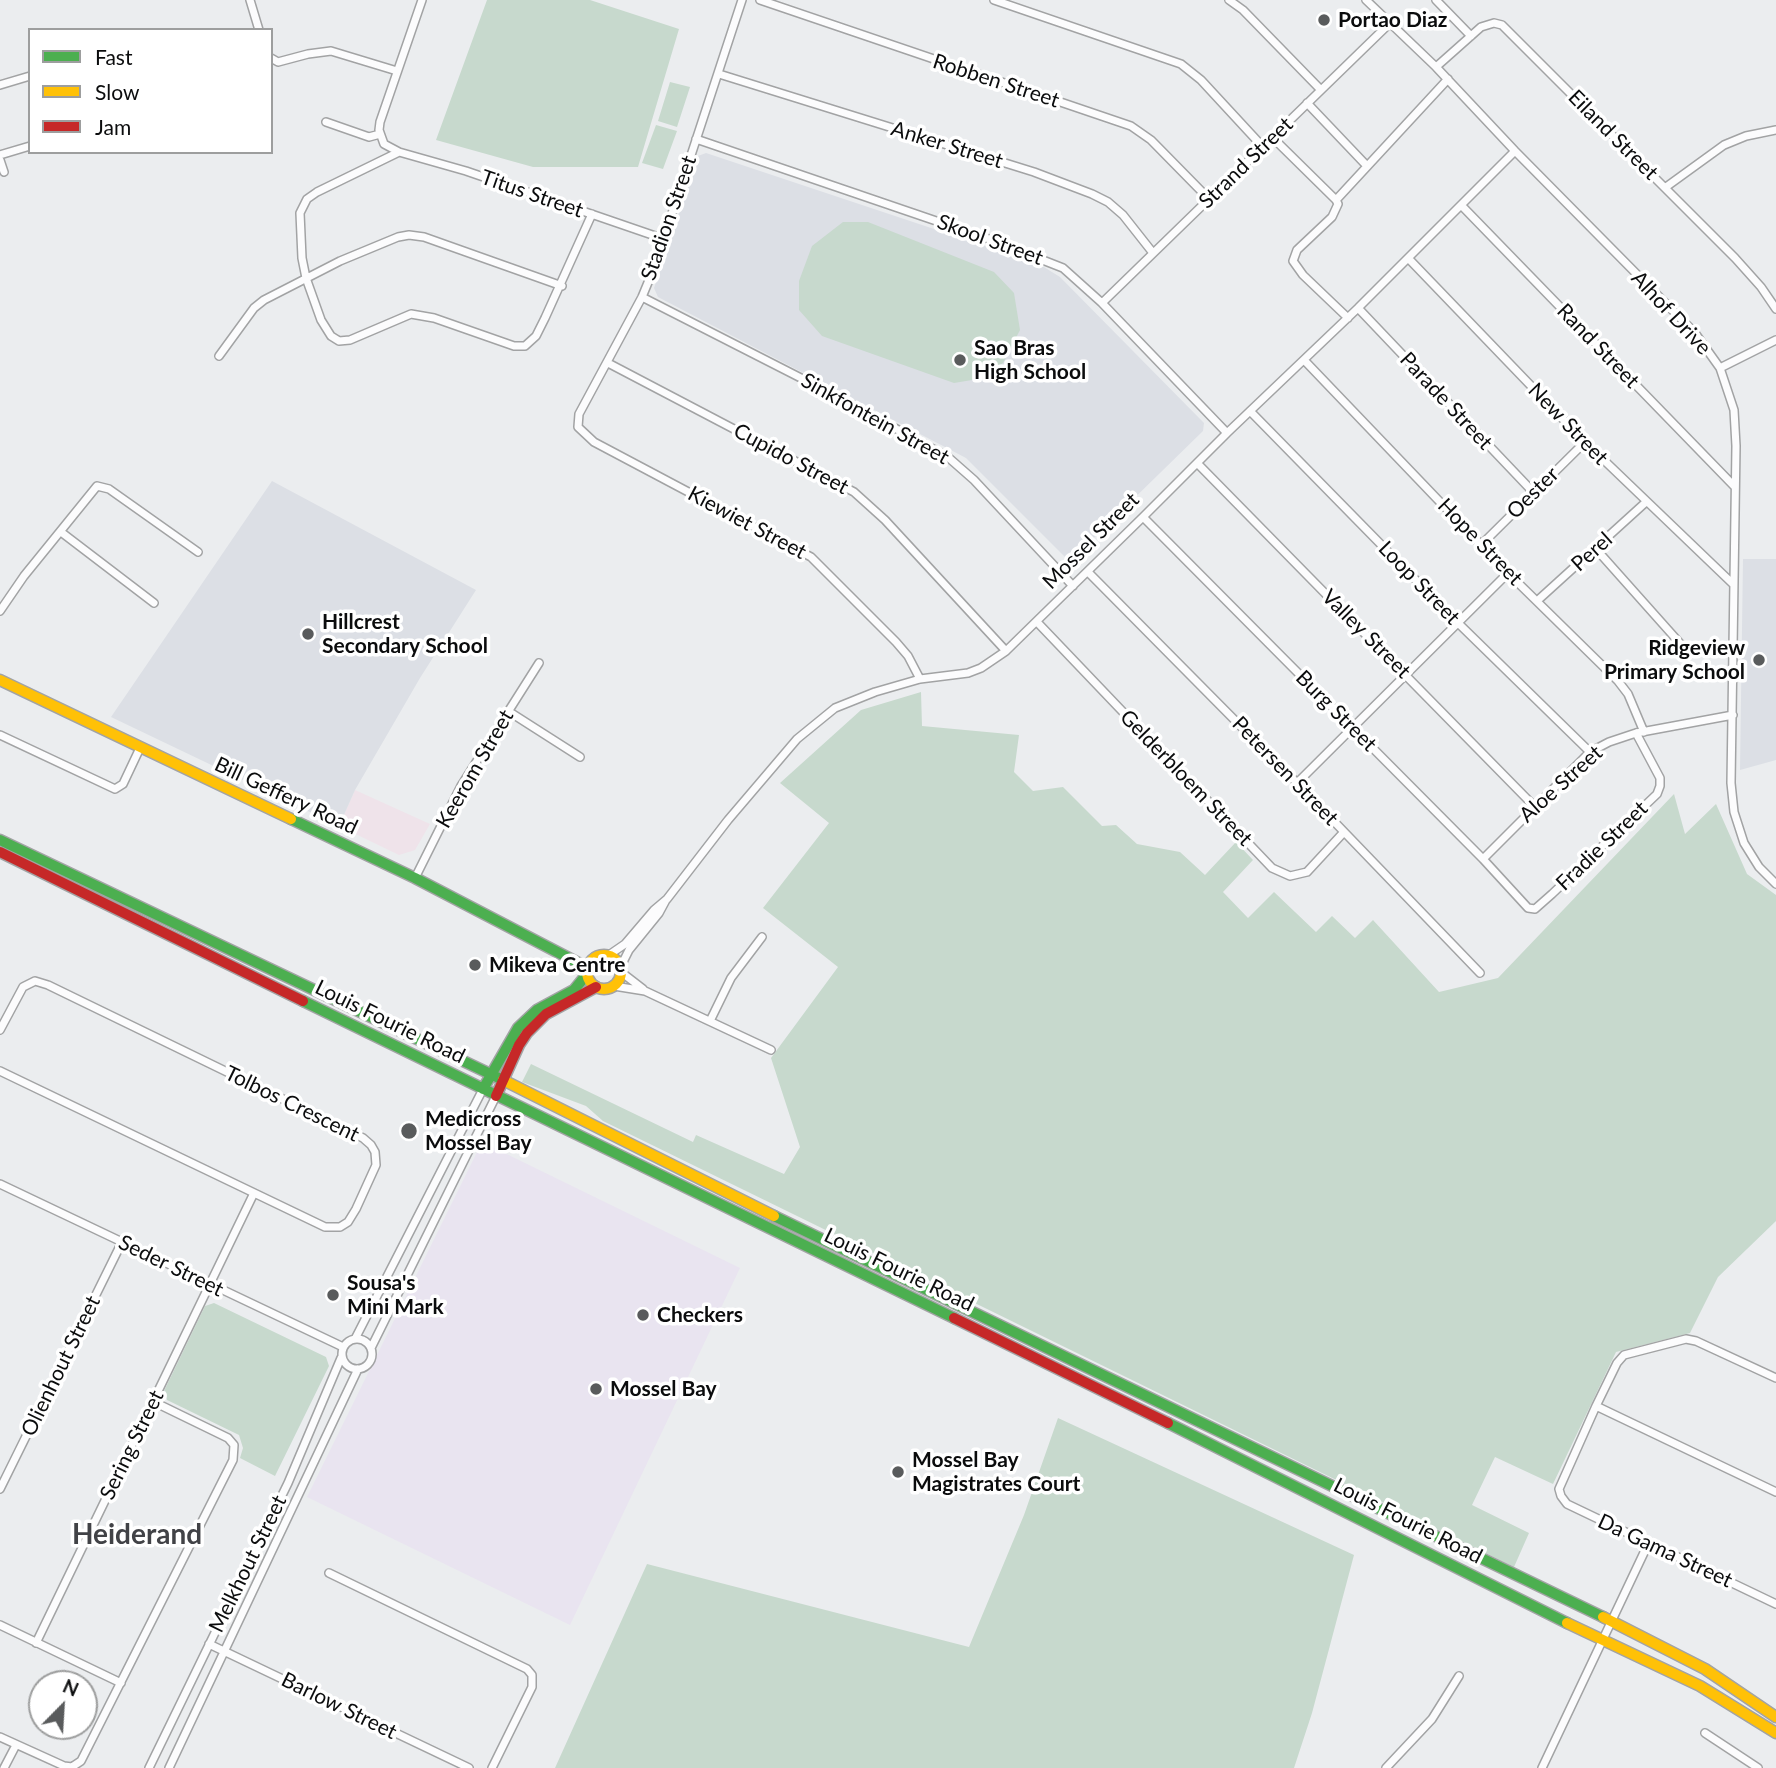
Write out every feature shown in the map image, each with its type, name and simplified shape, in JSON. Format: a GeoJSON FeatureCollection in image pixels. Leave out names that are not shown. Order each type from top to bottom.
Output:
{"type":"FeatureCollection","features":[{"type":"Feature","properties":{"kind":"main road","name":"Bill Geffery Road"},"geometry":{"type":"LineString","coordinates":[[0,680],[415,878],[589,967]]}},
{"type":"Feature","properties":{"kind":"main road","name":"Louis Fourie Road"},"geometry":{"type":"LineString","coordinates":[[0,840],[503,1080],[783,1221],[1612,1621],[1705,1669],[1776,1717]]}},
{"type":"Feature","properties":{"kind":"main road","name":"Louis Fourie Road"},"geometry":{"type":"LineString","coordinates":[[0,852],[1066,1372],[1700,1686],[1776,1733]]}},
{"type":"Feature","properties":{"kind":"main road"},"geometry":{"type":"LineString","coordinates":[[483,1089],[518,1028],[537,1010],[574,990],[589,967],[600,955],[609,956],[618,962],[621,978],[614,986],[603,989],[597,987],[591,983],[589,967]]}},
{"type":"Feature","properties":{"kind":"main road"},"geometry":{"type":"LineString","coordinates":[[496,1096],[519,1045],[541,1018],[597,987]]}},
{"type":"Feature","properties":{"kind":"street"},"geometry":{"type":"LineString","coordinates":[[250,0],[259,28]]}},
{"type":"Feature","properties":{"kind":"street"},"geometry":{"type":"LineString","coordinates":[[326,122],[369,137],[380,134],[381,116],[421,0]]}},
{"type":"Feature","properties":{"kind":"street","name":"Stadion Street"},"geometry":{"type":"LineString","coordinates":[[578,426],[579,414],[642,297],[664,239],[742,0]]}},
{"type":"Feature","properties":{"kind":"street","name":"Robben Street"},"geometry":{"type":"LineString","coordinates":[[760,0],[1131,126],[1151,140],[1209,199]]}},
{"type":"Feature","properties":{"kind":"street"},"geometry":{"type":"LineString","coordinates":[[994,0],[1181,64],[1201,80],[1262,146]]}},
{"type":"Feature","properties":{"kind":"street"},"geometry":{"type":"LineString","coordinates":[[1229,0],[1243,10],[1321,90]]}},
{"type":"Feature","properties":{"kind":"street","name":"Alhof Drive"},"geometry":{"type":"LineString","coordinates":[[1366,0],[1448,79],[1515,151],[1695,333],[1720,368],[1734,410],[1731,783],[1734,812],[1744,843],[1759,867],[1776,884]]}},
{"type":"Feature","properties":{"kind":"street"},"geometry":{"type":"LineString","coordinates":[[1436,0],[1471,36]]}},
{"type":"Feature","properties":{"kind":"street","name":"Strand Street"},"geometry":{"type":"LineString","coordinates":[[1102,303],[1390,23]]}},
{"type":"Feature","properties":{"kind":"street","name":"Eiland Street"},"geometry":{"type":"LineString","coordinates":[[1436,67],[1481,27],[1494,23],[1509,31],[1735,258],[1776,309]]}},
{"type":"Feature","properties":{"kind":"street"},"geometry":{"type":"LineString","coordinates":[[273,60],[331,51],[397,71]]}},
{"type":"Feature","properties":{"kind":"street","name":"Anker Street"},"geometry":{"type":"LineString","coordinates":[[719,74],[1034,172],[1092,194],[1108,202],[1123,215],[1153,253]]}},
{"type":"Feature","properties":{"kind":"street"},"geometry":{"type":"LineString","coordinates":[[0,85],[28,77]]}},
{"type":"Feature","properties":{"kind":"street"},"geometry":{"type":"LineString","coordinates":[[1336,200],[1448,79]]}},
{"type":"Feature","properties":{"kind":"street"},"geometry":{"type":"LineString","coordinates":[[1307,103],[1367,166]]}},
{"type":"Feature","properties":{"kind":"street"},"geometry":{"type":"LineString","coordinates":[[1666,187],[1724,145],[1746,136],[1776,130]]}},
{"type":"Feature","properties":{"kind":"street","name":"Titus Street"},"geometry":{"type":"LineString","coordinates":[[380,134],[384,145],[399,152],[466,171],[664,239]]}},
{"type":"Feature","properties":{"kind":"street"},"geometry":{"type":"LineString","coordinates":[[1271,136],[1336,200],[1337,208],[1332,217],[1297,250],[1293,261],[1348,318]]}},
{"type":"Feature","properties":{"kind":"street","name":"Skool Street"},"geometry":{"type":"LineString","coordinates":[[696,139],[1039,257],[1068,271],[1227,433]]}},
{"type":"Feature","properties":{"kind":"street"},"geometry":{"type":"LineString","coordinates":[[4,172],[0,158],[28,147]]}},
{"type":"Feature","properties":{"kind":"street","name":"Mossel Street"},"geometry":{"type":"LineString","coordinates":[[667,899],[779,758],[835,708],[874,692],[920,679],[981,668],[1006,651],[1348,318],[1515,151]]}},
{"type":"Feature","properties":{"kind":"street"},"geometry":{"type":"LineString","coordinates":[[399,152],[317,192],[302,206],[300,222],[306,278],[326,331],[339,341],[350,340],[411,314],[434,318],[514,346],[525,346],[536,336],[562,286],[592,215]]}},
{"type":"Feature","properties":{"kind":"street","name":"Rand Street"},"geometry":{"type":"LineString","coordinates":[[1461,205],[1735,488]]}},
{"type":"Feature","properties":{"kind":"street"},"geometry":{"type":"LineString","coordinates":[[219,356],[254,308],[306,278],[398,237],[417,235],[562,286]]}},
{"type":"Feature","properties":{"kind":"street","name":"New Street"},"geometry":{"type":"LineString","coordinates":[[1408,258],[1585,442],[1733,584]]}},
{"type":"Feature","properties":{"kind":"street","name":"Sinkfontein Street"},"geometry":{"type":"LineString","coordinates":[[642,297],[844,400],[949,458],[974,480],[1073,586]]}},
{"type":"Feature","properties":{"kind":"street","name":"Parade Street"},"geometry":{"type":"LineString","coordinates":[[1358,308],[1534,494]]}},
{"type":"Feature","properties":{"kind":"street"},"geometry":{"type":"LineString","coordinates":[[1720,368],[1776,340]]}},
{"type":"Feature","properties":{"kind":"street","name":"Hope Street"},"geometry":{"type":"LineString","coordinates":[[1304,360],[1508,573],[1618,681],[1628,694],[1640,732]]}},
{"type":"Feature","properties":{"kind":"street","name":"Cupido Street"},"geometry":{"type":"LineString","coordinates":[[608,363],[854,492],[885,520],[1006,651]]}},
{"type":"Feature","properties":{"kind":"street","name":"Loop Street"},"geometry":{"type":"LineString","coordinates":[[1250,411],[1457,622],[1590,752]]}},
{"type":"Feature","properties":{"kind":"street","name":"Kiewiet Street"},"geometry":{"type":"LineString","coordinates":[[578,426],[594,442],[811,557],[896,642],[908,656],[920,679]]}},
{"type":"Feature","properties":{"kind":"street","name":"Oester"},"geometry":{"type":"LineString","coordinates":[[1482,544],[1585,442]]}},
{"type":"Feature","properties":{"kind":"street","name":"Valley Street"},"geometry":{"type":"LineString","coordinates":[[1197,463],[1534,806]]}},
{"type":"Feature","properties":{"kind":"street"},"geometry":{"type":"LineString","coordinates":[[0,611],[91,491],[100,485],[198,552]]}},
{"type":"Feature","properties":{"kind":"street","name":"Perel"},"geometry":{"type":"LineString","coordinates":[[1537,601],[1646,502]]}},
{"type":"Feature","properties":{"kind":"street","name":"Burg Street"},"geometry":{"type":"LineString","coordinates":[[1143,517],[1483,859],[1526,907]]}},
{"type":"Feature","properties":{"kind":"street"},"geometry":{"type":"LineString","coordinates":[[61,532],[154,603]]}},
{"type":"Feature","properties":{"kind":"street"},"geometry":{"type":"LineString","coordinates":[[1595,549],[1686,650]]}},
{"type":"Feature","properties":{"kind":"street","name":"Petersen Street"},"geometry":{"type":"LineString","coordinates":[[1087,572],[1480,972]]}},
{"type":"Feature","properties":{"kind":"street"},"geometry":{"type":"LineString","coordinates":[[1297,783],[1508,573]]}},
{"type":"Feature","properties":{"kind":"street","name":"Gelderbloem Street"},"geometry":{"type":"LineString","coordinates":[[1037,622],[1272,868],[1290,876],[1307,872],[1344,832]]}},
{"type":"Feature","properties":{"kind":"street","name":"Keerom Street"},"geometry":{"type":"LineString","coordinates":[[415,878],[461,786],[539,663]]}},
{"type":"Feature","properties":{"kind":"street"},"geometry":{"type":"LineString","coordinates":[[508,711],[580,757]]}},
{"type":"Feature","properties":{"kind":"street","name":"Aloe Street"},"geometry":{"type":"LineString","coordinates":[[1483,859],[1590,752],[1609,742],[1640,732],[1733,715]]}},
{"type":"Feature","properties":{"kind":"street","name":"Fradie Street"},"geometry":{"type":"LineString","coordinates":[[1526,907],[1535,909],[1657,794],[1660,778],[1640,732]]}},
{"type":"Feature","properties":{"kind":"street"},"geometry":{"type":"LineString","coordinates":[[0,735],[115,789],[123,784],[140,748]]}},
{"type":"Feature","properties":{"kind":"street"},"geometry":{"type":"LineString","coordinates":[[609,956],[625,944],[667,899]]}},
{"type":"Feature","properties":{"kind":"street"},"geometry":{"type":"LineString","coordinates":[[645,991],[621,969],[629,950],[667,899]]}},
{"type":"Feature","properties":{"kind":"street"},"geometry":{"type":"LineString","coordinates":[[709,1021],[731,978],[762,937]]}},
{"type":"Feature","properties":{"kind":"street","name":"Tolbos Crescent"},"geometry":{"type":"LineString","coordinates":[[0,1030],[23,987],[30,982],[41,982],[363,1138],[375,1152],[376,1165],[348,1222],[340,1227],[324,1227],[0,1071]]}},
{"type":"Feature","properties":{"kind":"street"},"geometry":{"type":"LineString","coordinates":[[614,986],[645,991],[771,1050]]}},
{"type":"Feature","properties":{"kind":"street"},"geometry":{"type":"LineString","coordinates":[[355,1339],[483,1089]]}},
{"type":"Feature","properties":{"kind":"street"},"geometry":{"type":"LineString","coordinates":[[371,1348],[366,1342],[350,1340],[343,1347],[341,1358],[347,1367],[358,1369],[370,1361],[371,1348],[496,1096]]}},
{"type":"Feature","properties":{"kind":"street","name":"Seder Street"},"geometry":{"type":"LineString","coordinates":[[0,1184],[343,1347]]}},
{"type":"Feature","properties":{"kind":"street","name":"Sering Street"},"geometry":{"type":"LineString","coordinates":[[36,1643],[254,1193]]}},
{"type":"Feature","properties":{"kind":"street","name":"Olienhout Street"},"geometry":{"type":"LineString","coordinates":[[0,1489],[122,1242]]}},
{"type":"Feature","properties":{"kind":"street"},"geometry":{"type":"LineString","coordinates":[[1776,1378],[1696,1341],[1677,1340],[1624,1354],[1596,1406],[1776,1492]]}},
{"type":"Feature","properties":{"kind":"street","name":"Melkhout Street"},"geometry":{"type":"LineString","coordinates":[[149,1768],[288,1483],[341,1358]]}},
{"type":"Feature","properties":{"kind":"street","name":"Melkhout Street"},"geometry":{"type":"LineString","coordinates":[[169,1768],[358,1369]]}},
{"type":"Feature","properties":{"kind":"street"},"geometry":{"type":"LineString","coordinates":[[0,1737],[64,1766],[77,1765],[84,1756],[233,1460],[233,1445],[222,1434],[153,1402]]}},
{"type":"Feature","properties":{"kind":"street","name":"Da Gama Street"},"geometry":{"type":"LineString","coordinates":[[1596,1406],[1560,1485],[1560,1492],[1567,1504],[1776,1604]]}},
{"type":"Feature","properties":{"kind":"street"},"geometry":{"type":"LineString","coordinates":[[1542,1768],[1649,1542]]}},
{"type":"Feature","properties":{"kind":"street"},"geometry":{"type":"LineString","coordinates":[[329,1573],[522,1665],[532,1675],[532,1688],[492,1768]]}},
{"type":"Feature","properties":{"kind":"street"},"geometry":{"type":"LineString","coordinates":[[0,1625],[121,1683]]}},
{"type":"Feature","properties":{"kind":"street","name":"Barlow Street"},"geometry":{"type":"LineString","coordinates":[[209,1644],[469,1768]]}},
{"type":"Feature","properties":{"kind":"street"},"geometry":{"type":"LineString","coordinates":[[1386,1768],[1432,1719],[1459,1676]]}},
{"type":"Feature","properties":{"kind":"street"},"geometry":{"type":"LineString","coordinates":[[1705,1733],[1758,1768]]}},
{"type":"Feature","properties":{"kind":"street"},"geometry":{"type":"LineString","coordinates":[[5,1768],[16,1745]]}},
{"type":"Feature","properties":{"kind":"shaded area","name":"Sao Bras High School"},"geometry":{"type":"Polygon","coordinates":[[[706,153],[1039,264],[1060,277],[1204,423],[1203,431],[1073,558],[1065,557],[966,458],[658,297],[654,288],[698,156],[706,153]]]}},
{"type":"Feature","properties":{"kind":"shaded area","name":"Hillcrest Secondary School"},"geometry":{"type":"Polygon","coordinates":[[[272,481],[476,590],[420,678],[355,790],[339,826],[111,717],[272,481]]]}},
{"type":"Feature","properties":{"kind":"shaded area","name":"Ridgeview Primary School"},"geometry":{"type":"Polygon","coordinates":[[[1743,559],[1776,559],[1776,760],[1740,770],[1743,559]]]}},
{"type":"Feature","properties":{"kind":"shaded area"},"geometry":{"type":"Polygon","coordinates":[[[355,790],[430,824],[415,850],[399,855],[339,826],[355,790]]]}},
{"type":"Feature","properties":{"kind":"shaded area"},"geometry":{"type":"Polygon","coordinates":[[[482,1142],[740,1268],[570,1625],[307,1497],[482,1142]]]}},
{"type":"Feature","properties":{"kind":"green space"},"geometry":{"type":"Polygon","coordinates":[[[487,0],[590,0],[679,29],[638,167],[533,167],[436,140],[487,0]]]}},
{"type":"Feature","properties":{"kind":"green space"},"geometry":{"type":"Polygon","coordinates":[[[670,82],[690,87],[677,127],[658,121],[670,82]]]}},
{"type":"Feature","properties":{"kind":"green space"},"geometry":{"type":"Polygon","coordinates":[[[656,125],[677,131],[663,169],[642,163],[656,125]]]}},
{"type":"Feature","properties":{"kind":"green space"},"geometry":{"type":"Polygon","coordinates":[[[843,222],[868,222],[994,272],[1014,293],[1020,330],[1003,363],[978,379],[954,383],[822,336],[799,310],[799,281],[812,246],[843,222]]]}},
{"type":"Feature","properties":{"kind":"green space"},"geometry":{"type":"Polygon","coordinates":[[[921,692],[922,726],[1019,735],[1014,772],[1033,791],[1063,787],[1102,826],[1116,825],[1137,844],[1180,852],[1205,875],[1236,842],[1253,860],[1223,892],[1248,918],[1274,892],[1316,932],[1332,916],[1355,938],[1373,920],[1439,992],[1498,978],[1674,794],[1685,834],[1716,804],[1747,874],[1776,895],[1776,1221],[1718,1277],[1690,1333],[1616,1352],[1553,1484],[1495,1457],[1472,1505],[1529,1533],[1514,1567],[603,1121],[586,1106],[522,1082],[531,1064],[693,1142],[696,1135],[784,1174],[800,1147],[771,1058],[838,967],[763,908],[829,823],[780,783],[861,710],[921,692]]]}},
{"type":"Feature","properties":{"kind":"green space"},"geometry":{"type":"Polygon","coordinates":[[[214,1303],[326,1357],[329,1366],[275,1476],[240,1458],[243,1448],[239,1435],[167,1400],[164,1391],[205,1306],[214,1303]]]}},
{"type":"Feature","properties":{"kind":"green space"},"geometry":{"type":"Polygon","coordinates":[[[1058,1418],[1354,1555],[1312,1713],[1294,1768],[555,1768],[647,1564],[969,1647],[1024,1515],[1058,1418]]]}},
{"type":"Feature","properties":{"kind":"traffic: fast"},"geometry":{"type":"LineString","coordinates":[[291,819],[415,878],[588,968]]}},
{"type":"Feature","properties":{"kind":"traffic: fast"},"geometry":{"type":"LineString","coordinates":[[0,840],[503,1080]]}},
{"type":"Feature","properties":{"kind":"traffic: fast"},"geometry":{"type":"LineString","coordinates":[[483,1089],[518,1028],[537,1010],[574,990],[587,974]]}},
{"type":"Feature","properties":{"kind":"traffic: fast"},"geometry":{"type":"LineString","coordinates":[[303,1001],[954,1318]]}},
{"type":"Feature","properties":{"kind":"traffic: fast"},"geometry":{"type":"LineString","coordinates":[[774,1216],[1603,1617]]}},
{"type":"Feature","properties":{"kind":"traffic: fast"},"geometry":{"type":"LineString","coordinates":[[1168,1423],[1567,1623]]}},
{"type":"Feature","properties":{"kind":"traffic: slow"},"geometry":{"type":"LineString","coordinates":[[0,680],[291,819]]}},
{"type":"Feature","properties":{"kind":"traffic: slow"},"geometry":{"type":"LineString","coordinates":[[604,955],[616,960],[621,972],[616,984],[604,989],[592,984],[587,972],[592,960],[604,955]]}},
{"type":"Feature","properties":{"kind":"traffic: slow"},"geometry":{"type":"LineString","coordinates":[[503,1080],[774,1216]]}},
{"type":"Feature","properties":{"kind":"traffic: slow"},"geometry":{"type":"LineString","coordinates":[[1603,1617],[1705,1669],[1776,1717]]}},
{"type":"Feature","properties":{"kind":"traffic: slow"},"geometry":{"type":"LineString","coordinates":[[1567,1623],[1700,1686],[1776,1733]]}},
{"type":"Feature","properties":{"kind":"traffic: jam"},"geometry":{"type":"LineString","coordinates":[[0,852],[303,1001]]}},
{"type":"Feature","properties":{"kind":"traffic: jam"},"geometry":{"type":"LineString","coordinates":[[496,1096],[527,1033],[546,1014],[596,987]]}},
{"type":"Feature","properties":{"kind":"traffic: jam"},"geometry":{"type":"LineString","coordinates":[[954,1318],[1168,1423]]}},
{"type":"Feature","properties":{"kind":"place","name":"Portao Diaz"},"geometry":{"type":"Point","coordinates":[1324,20]}},
{"type":"Feature","properties":{"kind":"place","name":"Sao Bras High School"},"geometry":{"type":"Point","coordinates":[960,360]}},
{"type":"Feature","properties":{"kind":"place","name":"Hillcrest Secondary School"},"geometry":{"type":"Point","coordinates":[308,634]}},
{"type":"Feature","properties":{"kind":"place","name":"Ridgeview Primary School"},"geometry":{"type":"Point","coordinates":[1759,660]}},
{"type":"Feature","properties":{"kind":"place","name":"Mikeva Centre"},"geometry":{"type":"Point","coordinates":[475,965]}},
{"type":"Feature","properties":{"kind":"place","name":"Medicross Mossel Bay"},"geometry":{"type":"Point","coordinates":[409,1131]}},
{"type":"Feature","properties":{"kind":"place","name":"Sousa's Mini Mark"},"geometry":{"type":"Point","coordinates":[333,1295]}},
{"type":"Feature","properties":{"kind":"place","name":"Checkers"},"geometry":{"type":"Point","coordinates":[643,1315]}},
{"type":"Feature","properties":{"kind":"place","name":"Mossel Bay"},"geometry":{"type":"Point","coordinates":[596,1389]}},
{"type":"Feature","properties":{"kind":"place","name":"Mossel Bay Magistrates Court"},"geometry":{"type":"Point","coordinates":[898,1472]}},
{"type":"Feature","properties":{"kind":"district","name":"Heiderand"},"geometry":{"type":"Point","coordinates":[137,1535]}}]}
